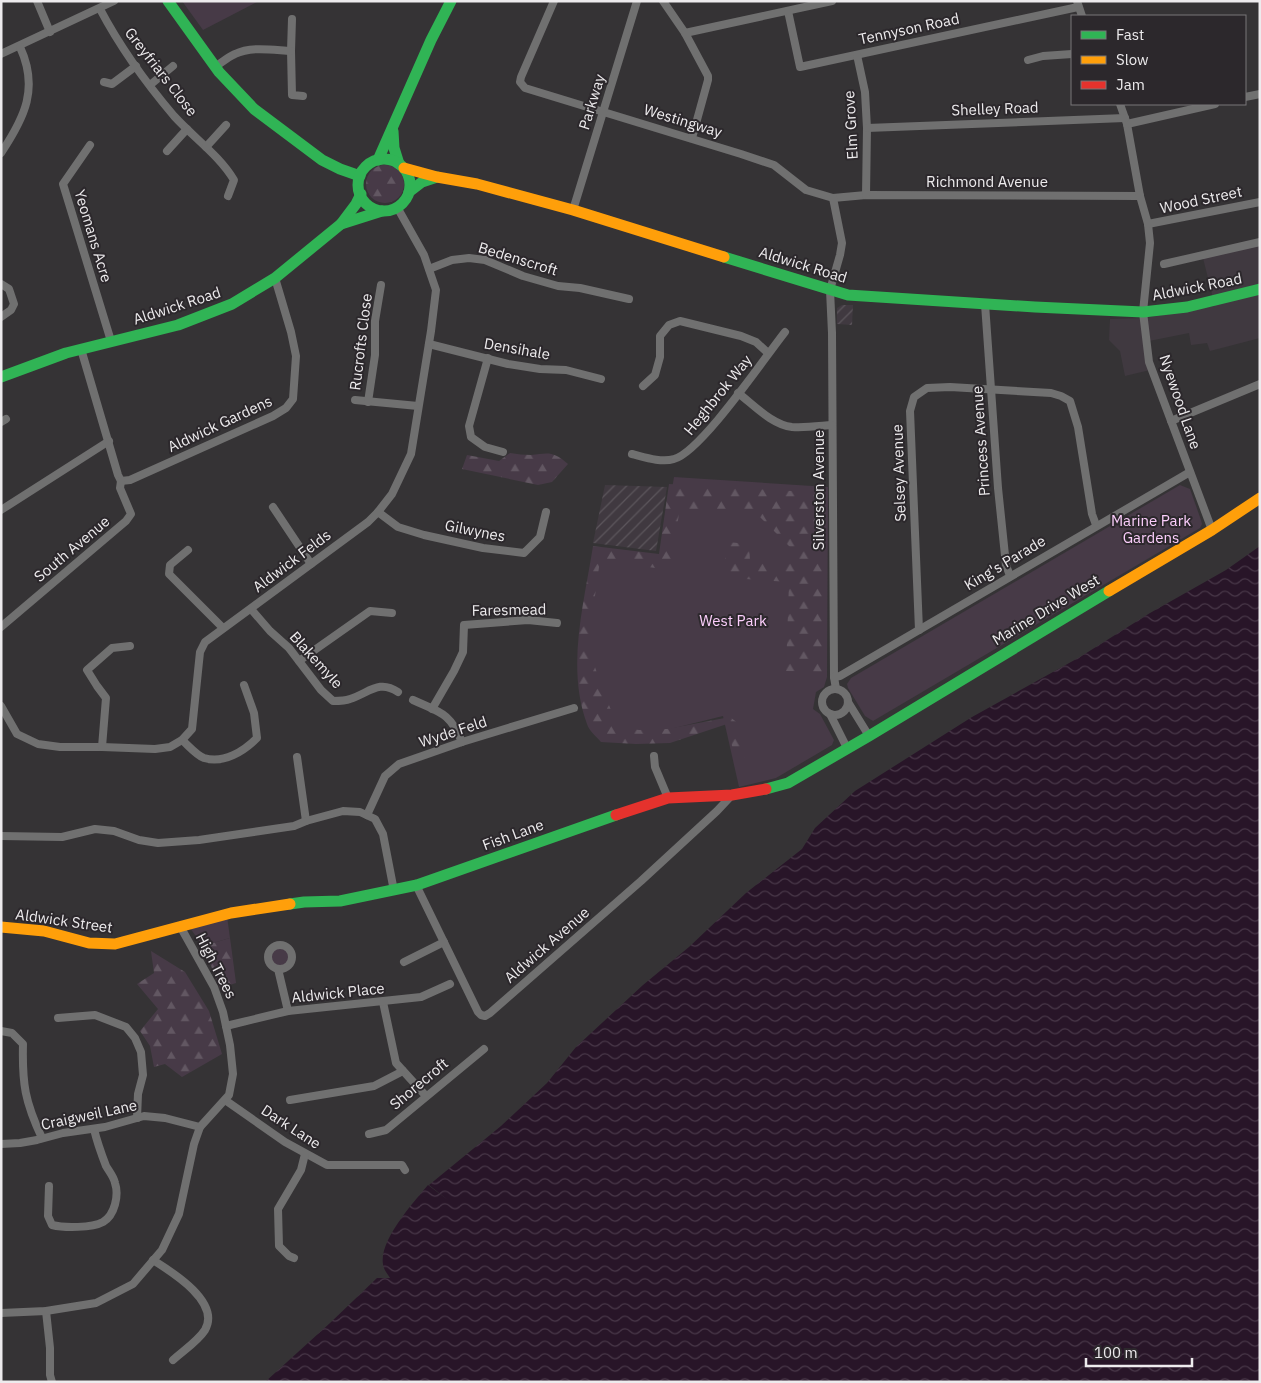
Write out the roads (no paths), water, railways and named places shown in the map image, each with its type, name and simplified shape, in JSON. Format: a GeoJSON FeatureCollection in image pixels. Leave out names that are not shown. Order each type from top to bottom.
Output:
{"type":"FeatureCollection","features":[{"type":"Feature","properties":{"kind":"street"},"geometry":{"type":"LineString","coordinates":[[37,1],[50,32]]}},
{"type":"Feature","properties":{"kind":"street"},"geometry":{"type":"LineString","coordinates":[[1,54],[114,1]]}},
{"type":"Feature","properties":{"kind":"street"},"geometry":{"type":"LineString","coordinates":[[168,1],[215,67],[254,109],[322,160],[360,176]]}},
{"type":"Feature","properties":{"kind":"street"},"geometry":{"type":"LineString","coordinates":[[378,160],[393,131],[414,79],[451,1]]}},
{"type":"Feature","properties":{"kind":"street","name":"Westingway"},"geometry":{"type":"LineString","coordinates":[[554,1],[520,82],[525,88],[692,138],[774,166],[806,190],[833,198]]}},
{"type":"Feature","properties":{"kind":"street","name":"Parkway"},"geometry":{"type":"LineString","coordinates":[[573,210],[637,1]]}},
{"type":"Feature","properties":{"kind":"street"},"geometry":{"type":"LineString","coordinates":[[663,1],[685,33],[706,72],[708,80],[692,138]]}},
{"type":"Feature","properties":{"kind":"street"},"geometry":{"type":"LineString","coordinates":[[685,33],[832,1]]}},
{"type":"Feature","properties":{"kind":"street","name":"Tennyson Road"},"geometry":{"type":"LineString","coordinates":[[788,11],[800,67],[1078,4]]}},
{"type":"Feature","properties":{"kind":"street","name":"Greyfriars Close"},"geometry":{"type":"LineString","coordinates":[[100,9],[150,85],[187,129],[227,168],[234,180],[228,196]]}},
{"type":"Feature","properties":{"kind":"street"},"geometry":{"type":"LineString","coordinates":[[292,19],[290,51],[292,95],[303,96]]}},
{"type":"Feature","properties":{"kind":"street"},"geometry":{"type":"LineString","coordinates":[[1,153],[14,134],[25,110],[30,78],[26,59],[20,46]]}},
{"type":"Feature","properties":{"kind":"street"},"geometry":{"type":"LineString","coordinates":[[215,67],[236,53],[246,50],[290,51]]}},
{"type":"Feature","properties":{"kind":"street"},"geometry":{"type":"LineString","coordinates":[[1028,60],[1043,56],[1071,54]]}},
{"type":"Feature","properties":{"kind":"street","name":"Elm Grove"},"geometry":{"type":"LineString","coordinates":[[857,55],[865,92],[867,128],[866,195]]}},
{"type":"Feature","properties":{"kind":"street"},"geometry":{"type":"LineString","coordinates":[[104,82],[112,84],[136,66]]}},
{"type":"Feature","properties":{"kind":"street"},"geometry":{"type":"LineString","coordinates":[[150,85],[174,66]]}},
{"type":"Feature","properties":{"kind":"street"},"geometry":{"type":"LineString","coordinates":[[1246,97],[1260,94]]}},
{"type":"Feature","properties":{"kind":"street","name":"Nyewood Lane"},"geometry":{"type":"LineString","coordinates":[[1120,105],[1126,121],[1140,196],[1148,224],[1150,243],[1143,312],[1149,362],[1212,530]]}},
{"type":"Feature","properties":{"kind":"street","name":"Shelley Road"},"geometry":{"type":"LineString","coordinates":[[867,128],[1126,121],[1196,106]]}},
{"type":"Feature","properties":{"kind":"street"},"geometry":{"type":"LineString","coordinates":[[206,147],[226,126]]}},
{"type":"Feature","properties":{"kind":"street"},"geometry":{"type":"LineString","coordinates":[[168,151],[187,129]]}},
{"type":"Feature","properties":{"kind":"street"},"geometry":{"type":"LineString","coordinates":[[341,224],[398,208],[404,202],[409,192],[410,180],[401,166],[394,148],[393,131]]}},
{"type":"Feature","properties":{"kind":"street","name":"Yeomans Acre"},"geometry":{"type":"LineString","coordinates":[[90,145],[62,184],[111,341]]}},
{"type":"Feature","properties":{"kind":"street"},"geometry":{"type":"LineString","coordinates":[[382,211],[367,204],[361,194],[360,176],[364,169],[378,160],[386,159],[401,166]]}},
{"type":"Feature","properties":{"kind":"street","name":"Aldwick Road"},"geometry":{"type":"LineString","coordinates":[[401,166],[437,178],[477,184],[573,210],[848,295],[1143,312],[1186,307],[1260,289]]}},
{"type":"Feature","properties":{"kind":"street"},"geometry":{"type":"LineString","coordinates":[[409,192],[422,182],[437,178]]}},
{"type":"Feature","properties":{"kind":"street"},"geometry":{"type":"LineString","coordinates":[[341,224],[361,194]]}},
{"type":"Feature","properties":{"kind":"street","name":"Richmond Avenue"},"geometry":{"type":"LineString","coordinates":[[833,198],[866,195],[1140,196]]}},
{"type":"Feature","properties":{"kind":"street","name":"Silverston Avenue"},"geometry":{"type":"LineString","coordinates":[[833,198],[842,243],[830,290],[834,677],[836,689]]}},
{"type":"Feature","properties":{"kind":"street","name":"Wood Street"},"geometry":{"type":"LineString","coordinates":[[1148,224],[1260,202]]}},
{"type":"Feature","properties":{"kind":"street","name":"Aldwick Felds"},"geometry":{"type":"LineString","coordinates":[[182,740],[192,729],[200,652],[205,642],[368,522],[392,494],[411,454],[436,290],[424,255],[398,208]]}},
{"type":"Feature","properties":{"kind":"street","name":"Aldwick Road"},"geometry":{"type":"LineString","coordinates":[[1,378],[81,349],[178,325],[232,304],[275,278],[341,224]]}},
{"type":"Feature","properties":{"kind":"street"},"geometry":{"type":"LineString","coordinates":[[1164,264],[1260,242]]}},
{"type":"Feature","properties":{"kind":"street","name":"Bedenscroft"},"geometry":{"type":"LineString","coordinates":[[429,269],[452,260],[469,258],[485,260],[523,276],[558,286],[580,288],[630,299]]}},
{"type":"Feature","properties":{"kind":"street","name":"Aldwick Gardens"},"geometry":{"type":"LineString","coordinates":[[121,481],[130,480],[231,436],[273,416],[292,402],[296,356],[275,278]]}},
{"type":"Feature","properties":{"kind":"street"},"geometry":{"type":"LineString","coordinates":[[1,284],[9,289],[14,304],[10,310],[1,316]]}},
{"type":"Feature","properties":{"kind":"street","name":"Rucrofts Close"},"geometry":{"type":"LineString","coordinates":[[368,402],[374,355],[375,320],[381,285]]}},
{"type":"Feature","properties":{"kind":"street","name":"Princess Avenue"},"geometry":{"type":"LineString","coordinates":[[985,304],[998,488],[1006,565],[1010,576]]}},
{"type":"Feature","properties":{"kind":"street"},"geometry":{"type":"LineString","coordinates":[[643,386],[655,375],[660,357],[660,336],[669,325],[680,320],[741,336],[756,342],[768,353]]}},
{"type":"Feature","properties":{"kind":"street","name":"Heghbrok Way"},"geometry":{"type":"LineString","coordinates":[[632,454],[651,459],[674,459],[691,449],[715,424],[785,332]]}},
{"type":"Feature","properties":{"kind":"street","name":"Densihale"},"geometry":{"type":"LineString","coordinates":[[429,344],[540,369],[566,370],[601,379]]}},
{"type":"Feature","properties":{"kind":"street"},"geometry":{"type":"LineString","coordinates":[[81,349],[121,481]]}},
{"type":"Feature","properties":{"kind":"street"},"geometry":{"type":"LineString","coordinates":[[488,358],[469,426],[471,437],[485,446],[503,452]]}},
{"type":"Feature","properties":{"kind":"street"},"geometry":{"type":"LineString","coordinates":[[1171,421],[1260,384]]}},
{"type":"Feature","properties":{"kind":"street","name":"Selsey Avenue"},"geometry":{"type":"LineString","coordinates":[[919,630],[910,411],[914,397],[927,388],[991,389],[1050,394],[1061,396],[1070,401],[1078,427],[1090,505],[1096,526]]}},
{"type":"Feature","properties":{"kind":"street"},"geometry":{"type":"LineString","coordinates":[[738,393],[781,424],[791,427],[832,425]]}},
{"type":"Feature","properties":{"kind":"street","name":"Rucrofts Close"},"geometry":{"type":"LineString","coordinates":[[355,400],[418,406]]}},
{"type":"Feature","properties":{"kind":"street"},"geometry":{"type":"LineString","coordinates":[[1,510],[109,441]]}},
{"type":"Feature","properties":{"kind":"street","name":"King's Parade"},"geometry":{"type":"LineString","coordinates":[[834,677],[840,676],[1190,472]]}},
{"type":"Feature","properties":{"kind":"street","name":"South Avenue"},"geometry":{"type":"LineString","coordinates":[[1,626],[131,514],[120,488],[121,481]]}},
{"type":"Feature","properties":{"kind":"street","name":"Marine Drive West"},"geometry":{"type":"LineString","coordinates":[[847,748],[1034,634],[1212,530],[1260,498]]}},
{"type":"Feature","properties":{"kind":"street"},"geometry":{"type":"LineString","coordinates":[[273,507],[311,564]]}},
{"type":"Feature","properties":{"kind":"street","name":"Gilwynes"},"geometry":{"type":"LineString","coordinates":[[378,512],[398,527],[424,535],[483,548],[524,553],[540,537],[546,512]]}},
{"type":"Feature","properties":{"kind":"street"},"geometry":{"type":"LineString","coordinates":[[188,550],[170,565],[169,574],[224,628]]}},
{"type":"Feature","properties":{"kind":"street","name":"Blakemyle"},"geometry":{"type":"LineString","coordinates":[[251,608],[270,631],[290,648],[321,690],[334,701],[348,700],[380,686],[390,686],[398,692]]}},
{"type":"Feature","properties":{"kind":"street"},"geometry":{"type":"LineString","coordinates":[[299,662],[370,611],[392,613]]}},
{"type":"Feature","properties":{"kind":"street"},"geometry":{"type":"LineString","coordinates":[[464,625],[466,615]]}},
{"type":"Feature","properties":{"kind":"street","name":"Faresmead"},"geometry":{"type":"LineString","coordinates":[[432,709],[463,652],[464,625],[528,620],[557,623]]}},
{"type":"Feature","properties":{"kind":"street"},"geometry":{"type":"LineString","coordinates":[[102,747],[106,698],[87,670],[112,648],[130,646]]}},
{"type":"Feature","properties":{"kind":"street"},"geometry":{"type":"LineString","coordinates":[[1,706],[17,734],[38,744],[60,747],[155,749],[170,747],[182,740],[204,758],[220,759],[232,756],[246,749],[257,738],[254,713],[244,685]]}},
{"type":"Feature","properties":{"kind":"street"},"geometry":{"type":"LineString","coordinates":[[847,748],[830,714],[822,706],[822,697],[828,691],[836,689],[846,695],[848,702],[868,736]]}},
{"type":"Feature","properties":{"kind":"street"},"geometry":{"type":"LineString","coordinates":[[413,700],[447,716],[462,742]]}},
{"type":"Feature","properties":{"kind":"street"},"geometry":{"type":"LineString","coordinates":[[830,714],[845,710],[848,702]]}},
{"type":"Feature","properties":{"kind":"street","name":"Wyde Feld"},"geometry":{"type":"LineString","coordinates":[[367,815],[386,776],[399,764],[462,742],[574,708]]}},
{"type":"Feature","properties":{"kind":"street","name":"Fish Lane"},"geometry":{"type":"LineString","coordinates":[[180,926],[247,910],[304,902],[340,901],[394,891],[668,798],[732,795],[780,786],[847,748]]}},
{"type":"Feature","properties":{"kind":"street"},"geometry":{"type":"LineString","coordinates":[[654,756],[656,767],[668,798]]}},
{"type":"Feature","properties":{"kind":"street"},"geometry":{"type":"LineString","coordinates":[[297,757],[306,821]]}},
{"type":"Feature","properties":{"kind":"street","name":"Aldwick Avenue"},"geometry":{"type":"LineString","coordinates":[[418,889],[478,1012],[485,1016],[634,888],[732,795]]}},
{"type":"Feature","properties":{"kind":"street"},"geometry":{"type":"LineString","coordinates":[[1,836],[62,837],[95,829],[114,831],[139,840],[158,843],[199,840],[294,826],[343,811],[360,812],[375,819],[383,834],[394,891]]}},
{"type":"Feature","properties":{"kind":"street","name":"Aldwick Street"},"geometry":{"type":"LineString","coordinates":[[1,927],[44,931],[89,943],[115,944],[180,926]]}},
{"type":"Feature","properties":{"kind":"street","name":"High Trees"},"geometry":{"type":"LineString","coordinates":[[180,926],[214,987],[223,1012],[233,1074],[229,1095],[200,1127]]}},
{"type":"Feature","properties":{"kind":"street"},"geometry":{"type":"LineString","coordinates":[[404,962],[444,942]]}},
{"type":"Feature","properties":{"kind":"street"},"geometry":{"type":"LineString","coordinates":[[278,969],[288,1011]]}},
{"type":"Feature","properties":{"kind":"street","name":"Aldwick Place"},"geometry":{"type":"LineString","coordinates":[[226,1026],[288,1011],[421,997],[450,984]]}},
{"type":"Feature","properties":{"kind":"street"},"geometry":{"type":"LineString","coordinates":[[383,1002],[396,1063],[426,1096]]}},
{"type":"Feature","properties":{"kind":"street"},"geometry":{"type":"LineString","coordinates":[[58,1018],[95,1015],[126,1027],[135,1038],[141,1052],[143,1075],[138,1094],[138,1118]]}},
{"type":"Feature","properties":{"kind":"street"},"geometry":{"type":"LineString","coordinates":[[1,1031],[12,1033],[23,1044],[25,1094],[31,1115],[42,1138]]}},
{"type":"Feature","properties":{"kind":"street","name":"Shorecroft"},"geometry":{"type":"LineString","coordinates":[[369,1134],[386,1130],[484,1048]]}},
{"type":"Feature","properties":{"kind":"street"},"geometry":{"type":"LineString","coordinates":[[290,1100],[374,1086],[403,1071]]}},
{"type":"Feature","properties":{"kind":"street","name":"Dark Lane"},"geometry":{"type":"LineString","coordinates":[[225,1100],[305,1154],[327,1165],[402,1165],[405,1170]]}},
{"type":"Feature","properties":{"kind":"street","name":"Craigweil Lane"},"geometry":{"type":"LineString","coordinates":[[1,1144],[20,1143],[94,1129],[144,1116],[165,1118],[200,1127]]}},
{"type":"Feature","properties":{"kind":"street"},"geometry":{"type":"LineString","coordinates":[[1,1313],[46,1311],[96,1303],[133,1284],[162,1250],[180,1214],[194,1144],[200,1127]]}},
{"type":"Feature","properties":{"kind":"street"},"geometry":{"type":"LineString","coordinates":[[50,1186],[48,1216],[52,1225],[63,1228],[103,1222],[113,1209],[117,1193],[115,1181],[98,1146],[94,1129]]}},
{"type":"Feature","properties":{"kind":"street"},"geometry":{"type":"LineString","coordinates":[[294,1258],[289,1256],[279,1246],[278,1209],[301,1170],[305,1154]]}},
{"type":"Feature","properties":{"kind":"street"},"geometry":{"type":"LineString","coordinates":[[153,1260],[173,1272],[190,1288],[203,1302],[208,1314],[205,1329],[173,1360]]}},
{"type":"Feature","properties":{"kind":"street"},"geometry":{"type":"LineString","coordinates":[[46,1311],[52,1382]]}},
{"type":"Feature","properties":{"kind":"water"},"geometry":{"type":"Polygon","coordinates":[[[1260,546],[1260,1382],[265,1382],[377,1278],[390,1278],[384,1268],[385,1247],[397,1224],[428,1185],[448,1200],[429,1185],[501,1126],[547,1083],[576,1047],[643,985],[689,947],[746,893],[802,849],[815,828],[855,791],[972,717],[1080,657],[1150,613],[1226,570],[1260,546]]]}},
{"type":"Feature","properties":{"kind":"park label","name":"Marine Park Gardens"},"geometry":{"type":"Point","coordinates":[1151,530]}},
{"type":"Feature","properties":{"kind":"park label","name":"West Park"},"geometry":{"type":"Point","coordinates":[733,621]}}]}
